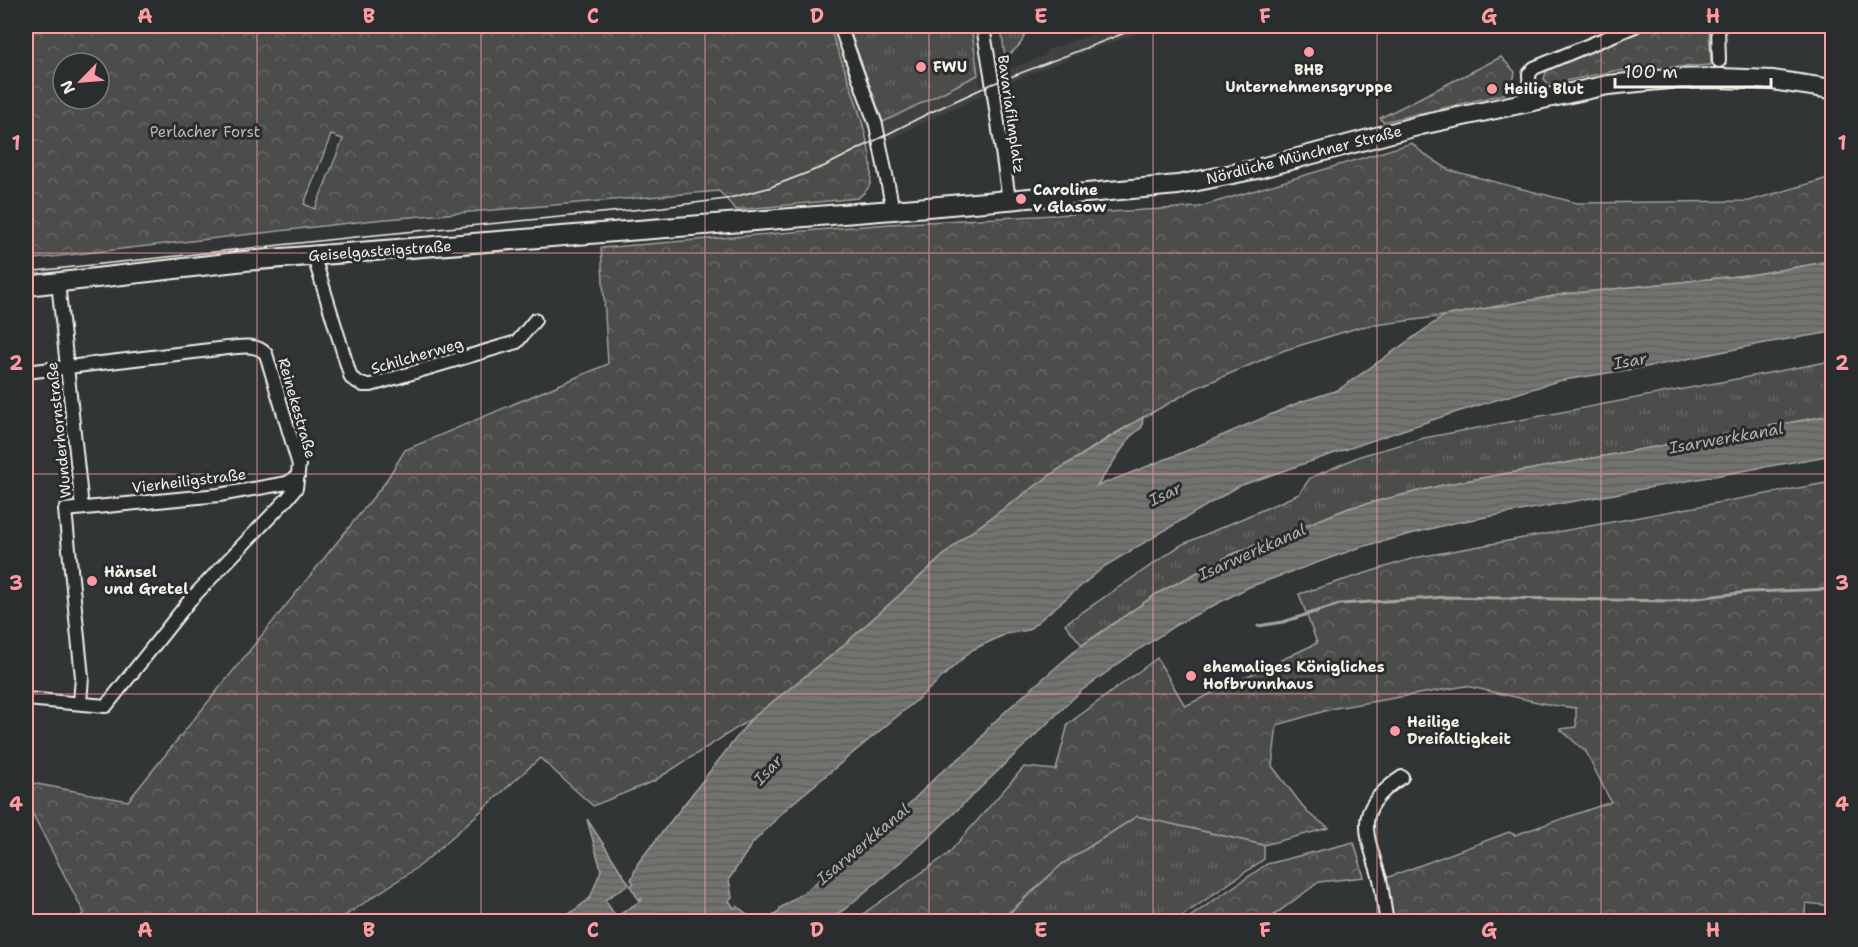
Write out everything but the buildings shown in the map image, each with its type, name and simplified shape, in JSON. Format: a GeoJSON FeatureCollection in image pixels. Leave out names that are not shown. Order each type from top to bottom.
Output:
{"type":"FeatureCollection","features":[{"type":"Feature","properties":{"kind":"main road","name":"Nördliche Münchner Straße"},"geometry":{"type":"LineString","coordinates":[[735,222],[1178,185],[1257,170],[1421,125],[1608,85],[1669,79],[1772,80],[1833,89]]}},
{"type":"Feature","properties":{"kind":"main road","name":"Geiselgasteigstraße"},"geometry":{"type":"LineString","coordinates":[[26,286],[202,265],[735,222]]}},
{"type":"Feature","properties":{"kind":"street"},"geometry":{"type":"LineString","coordinates":[[840,26],[876,125],[893,210]]}},
{"type":"Feature","properties":{"kind":"street"},"geometry":{"type":"LineString","coordinates":[[1530,101],[1529,80],[1534,68],[1635,26]]}},
{"type":"Feature","properties":{"kind":"street"},"geometry":{"type":"LineString","coordinates":[[1718,26],[1719,61]]}},
{"type":"Feature","properties":{"kind":"street","name":"Bavariafilmplatz"},"geometry":{"type":"LineString","coordinates":[[984,28],[1015,199]]}},
{"type":"Feature","properties":{"kind":"street","name":"Schilcherweg"},"geometry":{"type":"LineString","coordinates":[[314,256],[351,378],[363,385],[371,385],[517,342],[535,320]]}},
{"type":"Feature","properties":{"kind":"street","name":"Wunderhornstraße"},"geometry":{"type":"LineString","coordinates":[[58,282],[82,508],[65,510],[82,677],[80,703]]}},
{"type":"Feature","properties":{"kind":"street","name":"Reinekestraße"},"geometry":{"type":"LineString","coordinates":[[26,372],[227,348],[251,346],[261,348],[266,354],[299,465],[296,488],[288,498],[190,600],[106,706],[26,699]]}},
{"type":"Feature","properties":{"kind":"street","name":"Vierheiligstraße"},"geometry":{"type":"LineString","coordinates":[[82,508],[219,495],[287,483],[298,476]]}},
{"type":"Feature","properties":{"kind":"street"},"geometry":{"type":"LineString","coordinates":[[1387,921],[1366,829],[1375,800],[1402,777]]}},
{"type":"Feature","properties":{"kind":"shaded area"},"geometry":{"type":"Polygon","coordinates":[[[829,26],[974,26],[981,74],[978,76],[983,95],[953,110],[952,108],[890,140],[883,123],[863,130],[855,99],[829,26]]]}},
{"type":"Feature","properties":{"kind":"shaded area"},"geometry":{"type":"Polygon","coordinates":[[[1114,26],[1161,26],[1093,49],[1002,85],[1001,73],[1046,55],[1045,51],[1114,26]]]}},
{"type":"Feature","properties":{"kind":"green space","name":"Perlacher Forst"},"geometry":{"type":"Polygon","coordinates":[[[26,26],[829,26],[857,105],[869,151],[871,170],[869,186],[858,198],[736,210],[719,191],[375,220],[26,260],[26,26]],[[331,135],[304,204],[315,209],[343,139],[331,135]]]}},
{"type":"Feature","properties":{"kind":"green space"},"geometry":{"type":"Polygon","coordinates":[[[848,26],[971,26],[978,75],[883,122],[848,26]]]}},
{"type":"Feature","properties":{"kind":"green space"},"geometry":{"type":"Polygon","coordinates":[[[1001,26],[1025,26],[1024,36],[1017,48],[1005,58],[1001,26]]]}},
{"type":"Feature","properties":{"kind":"green space"},"geometry":{"type":"Polygon","coordinates":[[[1643,26],[1709,26],[1711,65],[1614,71],[1551,84],[1544,79],[1546,72],[1558,65],[1619,39],[1643,26]]]}},
{"type":"Feature","properties":{"kind":"green space"},"geometry":{"type":"Polygon","coordinates":[[[1501,57],[1515,72],[1512,89],[1504,94],[1383,122],[1380,118],[1501,57]]]}},
{"type":"Feature","properties":{"kind":"green space"},"geometry":{"type":"Polygon","coordinates":[[[1412,143],[1449,170],[1577,203],[1749,201],[1832,177],[1832,261],[1756,274],[1565,294],[1444,316],[1360,327],[1285,350],[1194,389],[1114,434],[1056,471],[963,538],[837,651],[751,719],[654,781],[593,806],[540,758],[421,865],[337,921],[74,921],[84,913],[26,801],[26,782],[128,801],[384,484],[405,450],[608,364],[601,248],[889,224],[1199,207],[1412,143]]]}},
{"type":"Feature","properties":{"kind":"green space"},"geometry":{"type":"Polygon","coordinates":[[[1832,361],[1832,415],[1443,485],[1349,508],[1233,554],[1158,593],[1082,645],[1065,624],[1181,545],[1299,494],[1310,478],[1360,456],[1424,438],[1832,361]]]}},
{"type":"Feature","properties":{"kind":"green space"},"geometry":{"type":"Polygon","coordinates":[[[1832,482],[1832,906],[1806,903],[1804,921],[1394,921],[1386,878],[1509,832],[1515,835],[1611,802],[1586,752],[1560,729],[1576,727],[1576,708],[1551,705],[1466,686],[1335,708],[1277,725],[1272,766],[1308,813],[1329,828],[1264,845],[1137,816],[1062,864],[1000,921],[853,921],[948,854],[1024,767],[1056,770],[1068,724],[1157,658],[1185,706],[1317,643],[1299,594],[1414,558],[1832,482]]]}},
{"type":"Feature","properties":{"kind":"green space"},"geometry":{"type":"Polygon","coordinates":[[[1137,816],[1264,845],[1264,859],[1175,921],[1000,922],[1062,864],[1137,816]]]}},
{"type":"Feature","properties":{"kind":"green space"},"geometry":{"type":"Polygon","coordinates":[[[1354,842],[1364,877],[1319,882],[1266,921],[1184,921],[1267,864],[1354,842]]]}},
{"type":"Feature","properties":{"kind":"water","name":"Isar"},"geometry":{"type":"Polygon","coordinates":[[[1832,261],[1832,332],[1658,365],[1558,381],[1444,416],[1239,486],[1105,566],[1028,630],[1006,634],[972,650],[918,699],[788,807],[752,844],[729,879],[732,898],[729,901],[734,908],[737,906],[755,921],[554,921],[572,912],[590,898],[601,870],[587,819],[629,884],[605,900],[616,917],[642,900],[641,898],[639,900],[630,886],[634,883],[631,880],[638,863],[751,719],[837,651],[963,538],[1056,471],[1143,417],[1142,427],[1130,437],[1097,486],[1300,402],[1338,390],[1444,316],[1565,294],[1756,274],[1832,261]]]}},
{"type":"Feature","properties":{"kind":"water","name":"Isarwerkkanal"},"geometry":{"type":"Polygon","coordinates":[[[1832,415],[1832,455],[1453,523],[1361,547],[1249,587],[1176,625],[1081,691],[925,841],[845,909],[826,921],[765,921],[859,849],[895,818],[940,773],[975,746],[990,726],[1008,709],[1077,649],[1158,593],[1233,554],[1349,508],[1443,485],[1832,415]]]}},
{"type":"Feature","properties":{"kind":"waterway"},"geometry":{"type":"LineString","coordinates":[[1258,626],[1283,622],[1340,604],[1447,597],[1671,601],[1749,592],[1832,589]]}},
{"type":"Feature","properties":{"kind":"tram line"},"geometry":{"type":"LineString","coordinates":[[26,272],[726,199],[768,188],[825,166],[992,84],[1143,26]]}},
{"type":"Feature","properties":{"kind":"place","name":"BHB Unternehmensgruppe"},"geometry":{"type":"Point","coordinates":[1309,52]}},
{"type":"Feature","properties":{"kind":"place","name":"FWU"},"geometry":{"type":"Point","coordinates":[921,67]}},
{"type":"Feature","properties":{"kind":"place","name":"Heilig Blut"},"geometry":{"type":"Point","coordinates":[1492,89]}},
{"type":"Feature","properties":{"kind":"place","name":"Caroline v Glasow"},"geometry":{"type":"Point","coordinates":[1021,199]}},
{"type":"Feature","properties":{"kind":"place","name":"Hänsel und Gretel"},"geometry":{"type":"Point","coordinates":[92,581]}},
{"type":"Feature","properties":{"kind":"place","name":"ehemaliges Königliches Hofbrunnhaus"},"geometry":{"type":"Point","coordinates":[1191,676]}},
{"type":"Feature","properties":{"kind":"place","name":"Heilige Dreifaltigkeit"},"geometry":{"type":"Point","coordinates":[1395,731]}}]}
